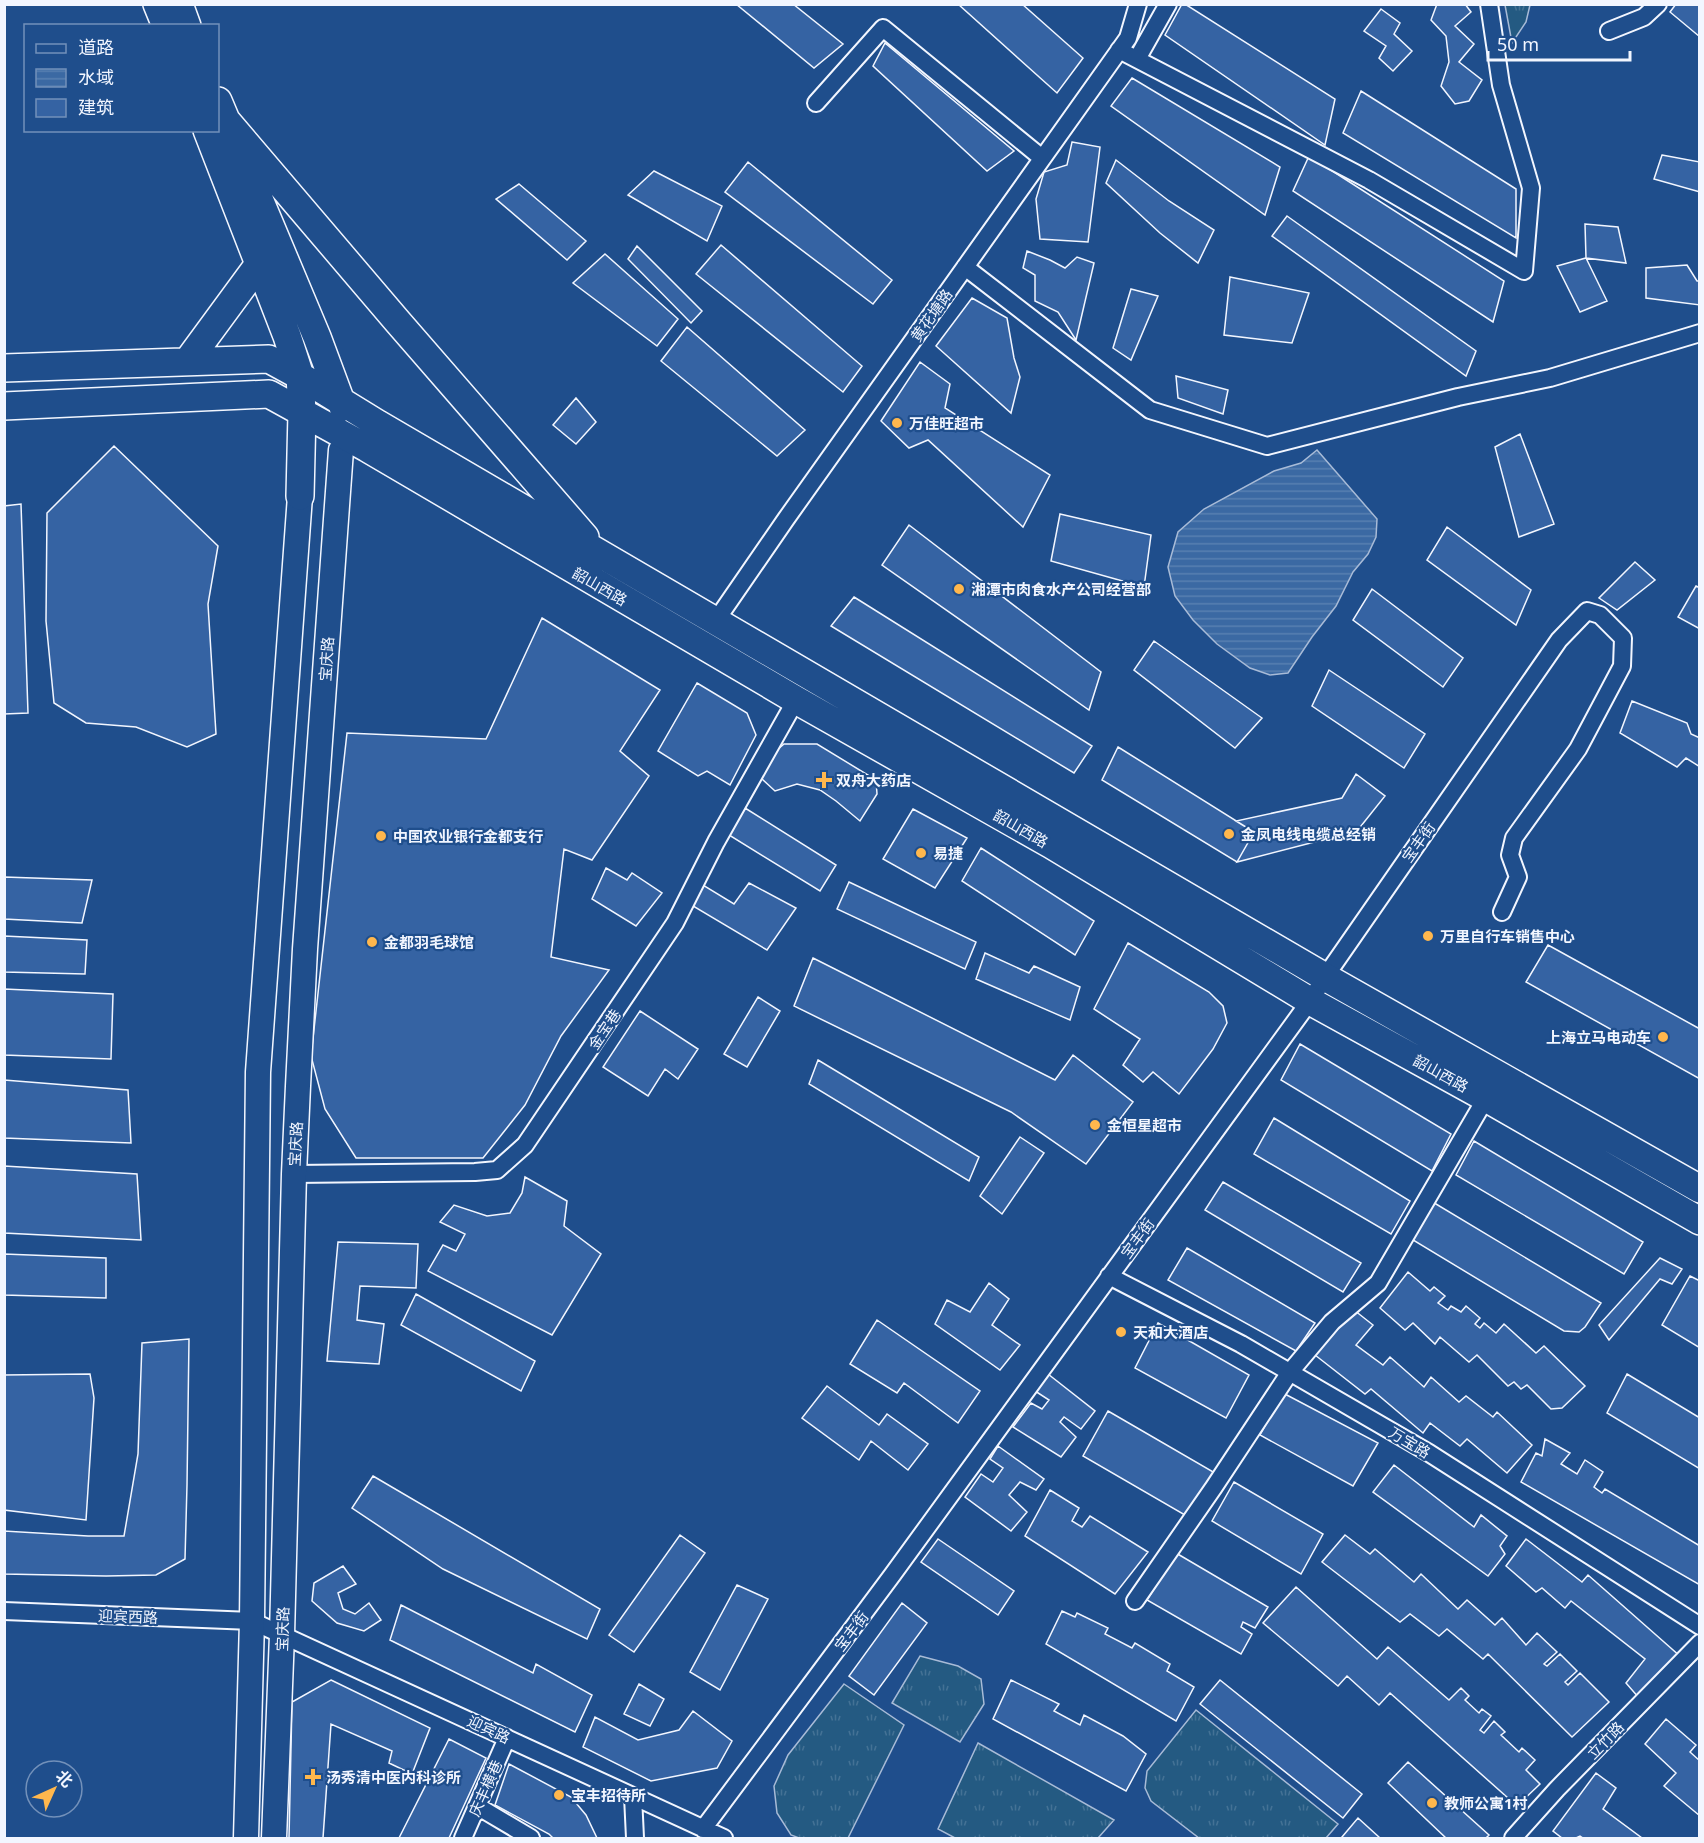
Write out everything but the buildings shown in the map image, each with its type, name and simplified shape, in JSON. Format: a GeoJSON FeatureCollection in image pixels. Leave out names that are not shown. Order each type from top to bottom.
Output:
{"type":"FeatureCollection","features":[{"type":"Feature","properties":{"kind":"main road"},"geometry":{"type":"LineString","coordinates":[[157,4],[165,24]]}},
{"type":"Feature","properties":{"kind":"main road"},"geometry":{"type":"LineString","coordinates":[[179,4],[187,24]]}},
{"type":"Feature","properties":{"kind":"main road"},"geometry":{"type":"LineString","coordinates":[[219,120],[600,554]]}},
{"type":"Feature","properties":{"kind":"main road"},"geometry":{"type":"LineString","coordinates":[[219,124],[317,337],[343,404],[342,442]]}},
{"type":"Feature","properties":{"kind":"main road"},"geometry":{"type":"LineString","coordinates":[[219,127],[259,264],[300,376],[302,412],[300,496]]}},
{"type":"Feature","properties":{"kind":"main road"},"geometry":{"type":"LineString","coordinates":[[187,362],[259,264]]}},
{"type":"Feature","properties":{"kind":"main road","name":"韶山西路"},"geometry":{"type":"LineString","coordinates":[[4,368],[269,359],[1325,977],[1700,1189]]}},
{"type":"Feature","properties":{"kind":"main road","name":"韶山西路"},"geometry":{"type":"LineString","coordinates":[[4,406],[269,394],[302,412],[342,442],[1050,844],[1310,1001],[1486,1098],[1700,1221]]}},
{"type":"Feature","properties":{"kind":"street"},"geometry":{"type":"LineString","coordinates":[[1137,59],[1168,4]]}},
{"type":"Feature","properties":{"kind":"street"},"geometry":{"type":"LineString","coordinates":[[1119,50],[1369,180],[1524,271],[1531,188],[1502,86],[1489,4]]}},
{"type":"Feature","properties":{"kind":"street"},"geometry":{"type":"LineString","coordinates":[[1609,31],[1644,17],[1658,4]]}},
{"type":"Feature","properties":{"kind":"street","name":"黄花塘路"},"geometry":{"type":"LineString","coordinates":[[715,622],[1128,38],[1137,6]]}},
{"type":"Feature","properties":{"kind":"street"},"geometry":{"type":"LineString","coordinates":[[816,103],[884,28],[1042,158]]}},
{"type":"Feature","properties":{"kind":"street"},"geometry":{"type":"LineString","coordinates":[[965,267],[1150,410],[1267,446],[1458,396],[1550,378],[1700,333]]}},
{"type":"Feature","properties":{"kind":"street","name":"宝庆路"},"geometry":{"type":"LineString","coordinates":[[274,1839],[282,1635],[294,1174],[305,950],[342,442]]}},
{"type":"Feature","properties":{"kind":"street","name":"宝庆路"},"geometry":{"type":"LineString","coordinates":[[246,1839],[252,1622],[258,1072],[300,496]]}},
{"type":"Feature","properties":{"kind":"street","name":"宝丰街"},"geometry":{"type":"LineString","coordinates":[[703,1829],[893,1574],[1310,1001],[1559,640],[1587,611],[1600,615],[1623,638],[1622,666],[1578,748],[1514,838],[1510,855],[1518,877],[1502,912]]}},
{"type":"Feature","properties":{"kind":"street","name":"金宝巷"},"geometry":{"type":"LineString","coordinates":[[294,1174],[497,1170],[525,1146],[675,923],[716,842],[796,700]]}},
{"type":"Feature","properties":{"kind":"street"},"geometry":{"type":"LineString","coordinates":[[1135,1600],[1214,1487],[1290,1372],[1332,1322],[1378,1283],[1486,1098]]}},
{"type":"Feature","properties":{"kind":"street","name":"万宝路"},"geometry":{"type":"LineString","coordinates":[[1109,1276],[1241,1344],[1428,1453],[1700,1626]]}},
{"type":"Feature","properties":{"kind":"street","name":"迎宾西路"},"geometry":{"type":"LineString","coordinates":[[4,1611],[252,1622]]}},
{"type":"Feature","properties":{"kind":"street","name":"迎宾路"},"geometry":{"type":"LineString","coordinates":[[252,1622],[724,1839]]}},
{"type":"Feature","properties":{"kind":"street","name":"立竹路"},"geometry":{"type":"LineString","coordinates":[[1513,1839],[1557,1789],[1700,1643]]}},
{"type":"Feature","properties":{"kind":"street","name":"庆丰横巷"},"geometry":{"type":"LineString","coordinates":[[463,1839],[507,1738]]}},
{"type":"Feature","properties":{"kind":"street"},"geometry":{"type":"LineString","coordinates":[[633,1796],[635,1839]]}},
{"type":"Feature","properties":{"kind":"street"},"geometry":{"type":"LineString","coordinates":[[477,1806],[531,1839]]}},
{"type":"Feature","properties":{"kind":"green space"},"geometry":{"type":"Polygon","coordinates":[[[1505,5],[1530,5],[1526,22],[1512,43],[1505,5]]]}},
{"type":"Feature","properties":{"kind":"green space"},"geometry":{"type":"Polygon","coordinates":[[[920,1656],[958,1666],[981,1679],[984,1704],[960,1742],[892,1703],[920,1656]]]}},
{"type":"Feature","properties":{"kind":"green space"},"geometry":{"type":"Polygon","coordinates":[[[844,1684],[904,1725],[848,1838],[799,1838],[791,1835],[777,1813],[774,1786],[788,1755],[844,1684]]]}},
{"type":"Feature","properties":{"kind":"green space"},"geometry":{"type":"Polygon","coordinates":[[[1196,1710],[1338,1824],[1326,1838],[1199,1838],[1151,1801],[1145,1788],[1147,1771],[1196,1710]]]}},
{"type":"Feature","properties":{"kind":"green space"},"geometry":{"type":"Polygon","coordinates":[[[978,1743],[1114,1820],[1098,1838],[955,1838],[938,1829],[978,1743]]]}},
{"type":"Feature","properties":{"kind":"water"},"geometry":{"type":"Polygon","coordinates":[[[1317,450],[1377,519],[1376,537],[1368,554],[1353,572],[1336,606],[1288,673],[1270,675],[1250,668],[1217,644],[1193,620],[1175,596],[1168,567],[1178,532],[1204,509],[1274,471],[1301,463],[1317,450]]]}},
{"type":"Feature","properties":{"kind":"place","name":"万佳旺超市"},"geometry":{"type":"Point","coordinates":[897,423]}},
{"type":"Feature","properties":{"kind":"place","name":"湘潭市肉食水产公司经营部"},"geometry":{"type":"Point","coordinates":[959,589]}},
{"type":"Feature","properties":{"kind":"place","name":"双舟大药店"},"geometry":{"type":"Point","coordinates":[824,780]}},
{"type":"Feature","properties":{"kind":"place","name":"金凤电线电缆总经销"},"geometry":{"type":"Point","coordinates":[1229,834]}},
{"type":"Feature","properties":{"kind":"place","name":"中国农业银行金都支行"},"geometry":{"type":"Point","coordinates":[381,836]}},
{"type":"Feature","properties":{"kind":"place","name":"易捷"},"geometry":{"type":"Point","coordinates":[921,853]}},
{"type":"Feature","properties":{"kind":"place","name":"万里自行车销售中心"},"geometry":{"type":"Point","coordinates":[1428,936]}},
{"type":"Feature","properties":{"kind":"place","name":"金都羽毛球馆"},"geometry":{"type":"Point","coordinates":[372,942]}},
{"type":"Feature","properties":{"kind":"place","name":"上海立马电动车"},"geometry":{"type":"Point","coordinates":[1663,1037]}},
{"type":"Feature","properties":{"kind":"place","name":"金恒星超市"},"geometry":{"type":"Point","coordinates":[1095,1125]}},
{"type":"Feature","properties":{"kind":"place","name":"天和大酒店"},"geometry":{"type":"Point","coordinates":[1121,1332]}},
{"type":"Feature","properties":{"kind":"place","name":"汤秀清中医内科诊所"},"geometry":{"type":"Point","coordinates":[313,1777]}},
{"type":"Feature","properties":{"kind":"place","name":"宝丰招待所"},"geometry":{"type":"Point","coordinates":[559,1795]}},
{"type":"Feature","properties":{"kind":"place","name":"教师公寓1村"},"geometry":{"type":"Point","coordinates":[1432,1803]}}]}
